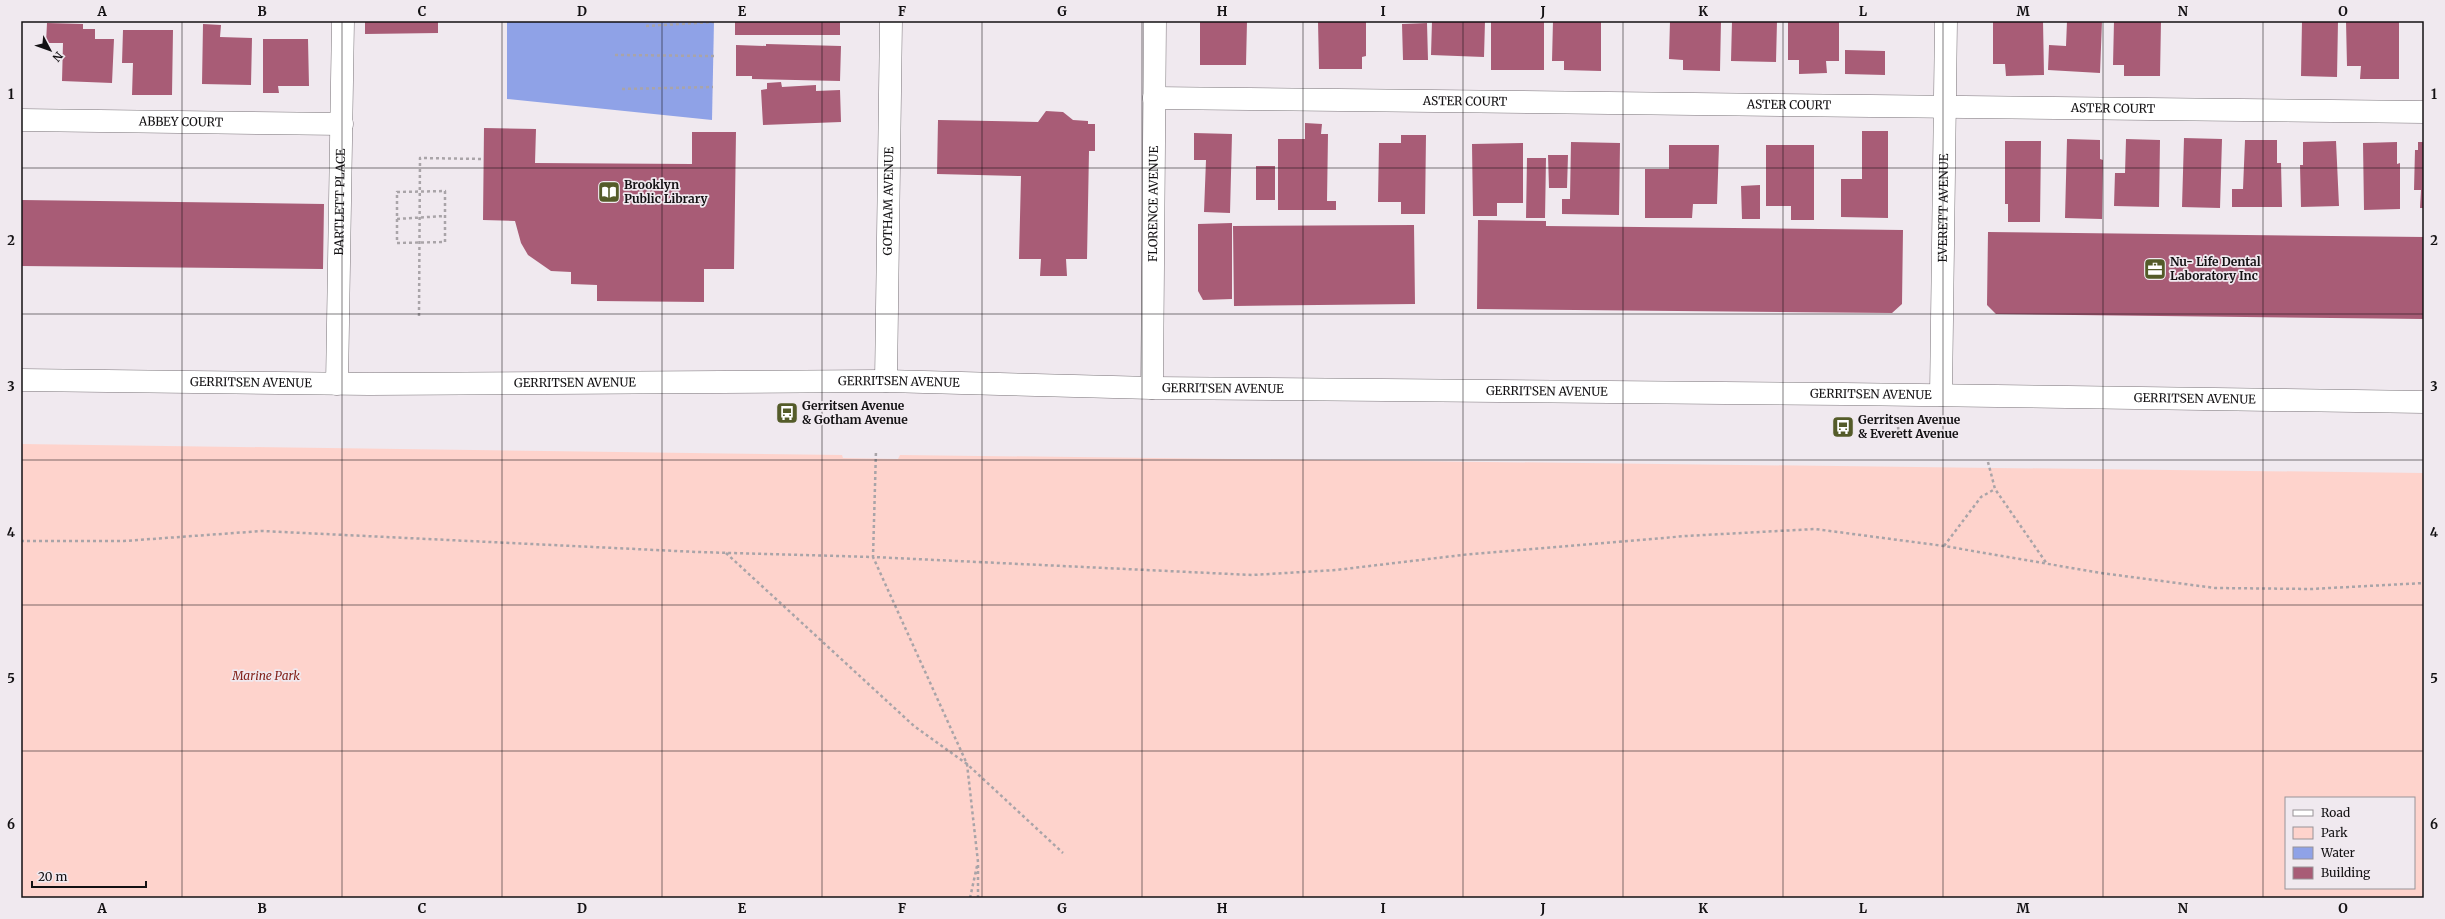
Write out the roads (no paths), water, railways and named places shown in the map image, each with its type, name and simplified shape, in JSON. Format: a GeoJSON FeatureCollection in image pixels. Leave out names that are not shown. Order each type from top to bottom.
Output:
{"type":"FeatureCollection","features":[{"type":"Feature","properties":{"kind":"street","name":"BARTLETT PLACE"},"geometry":{"type":"LineString","coordinates":[[337,384],[343,21]]}},
{"type":"Feature","properties":{"kind":"street","name":"GOTHAM AVENUE"},"geometry":{"type":"LineString","coordinates":[[886,381],[891,21]]}},
{"type":"Feature","properties":{"kind":"street","name":"FLORENCE AVENUE"},"geometry":{"type":"LineString","coordinates":[[1152,388],[1155,21]]}},
{"type":"Feature","properties":{"kind":"street","name":"EVERETT AVENUE"},"geometry":{"type":"LineString","coordinates":[[1941,395],[1946,21]]}},
{"type":"Feature","properties":{"kind":"street","name":"ASTER COURT"},"geometry":{"type":"LineString","coordinates":[[1154,98],[2424,112]]}},
{"type":"Feature","properties":{"kind":"street","name":"ABBEY COURT"},"geometry":{"type":"LineString","coordinates":[[21,120],[342,124]]}},
{"type":"Feature","properties":{"kind":"street","name":"GERRITSEN AVENUE"},"geometry":{"type":"LineString","coordinates":[[21,380],[337,384],[886,381],[1152,388],[1941,395],[2424,402]]}},
{"type":"Feature","properties":{"kind":"water"},"geometry":{"type":"Polygon","coordinates":[[[507,21],[714,21],[712,120],[507,99],[507,21]]]}},
{"type":"Feature","properties":{"kind":"place","name":"Brooklyn Public Library"},"geometry":{"type":"Point","coordinates":[609,192]}},
{"type":"Feature","properties":{"kind":"place","name":"Nu- Life Dental Laboratory Inc"},"geometry":{"type":"Point","coordinates":[2155,269]}},
{"type":"Feature","properties":{"kind":"place","name":"Gerritsen Avenue & Gotham Avenue"},"geometry":{"type":"Point","coordinates":[787,413]}},
{"type":"Feature","properties":{"kind":"place","name":"Gerritsen Avenue & Everett Avenue"},"geometry":{"type":"Point","coordinates":[1843,427]}},
{"type":"Feature","properties":{"kind":"park label","name":"Marine Park"},"geometry":{"type":"Point","coordinates":[266,676]}}]}
